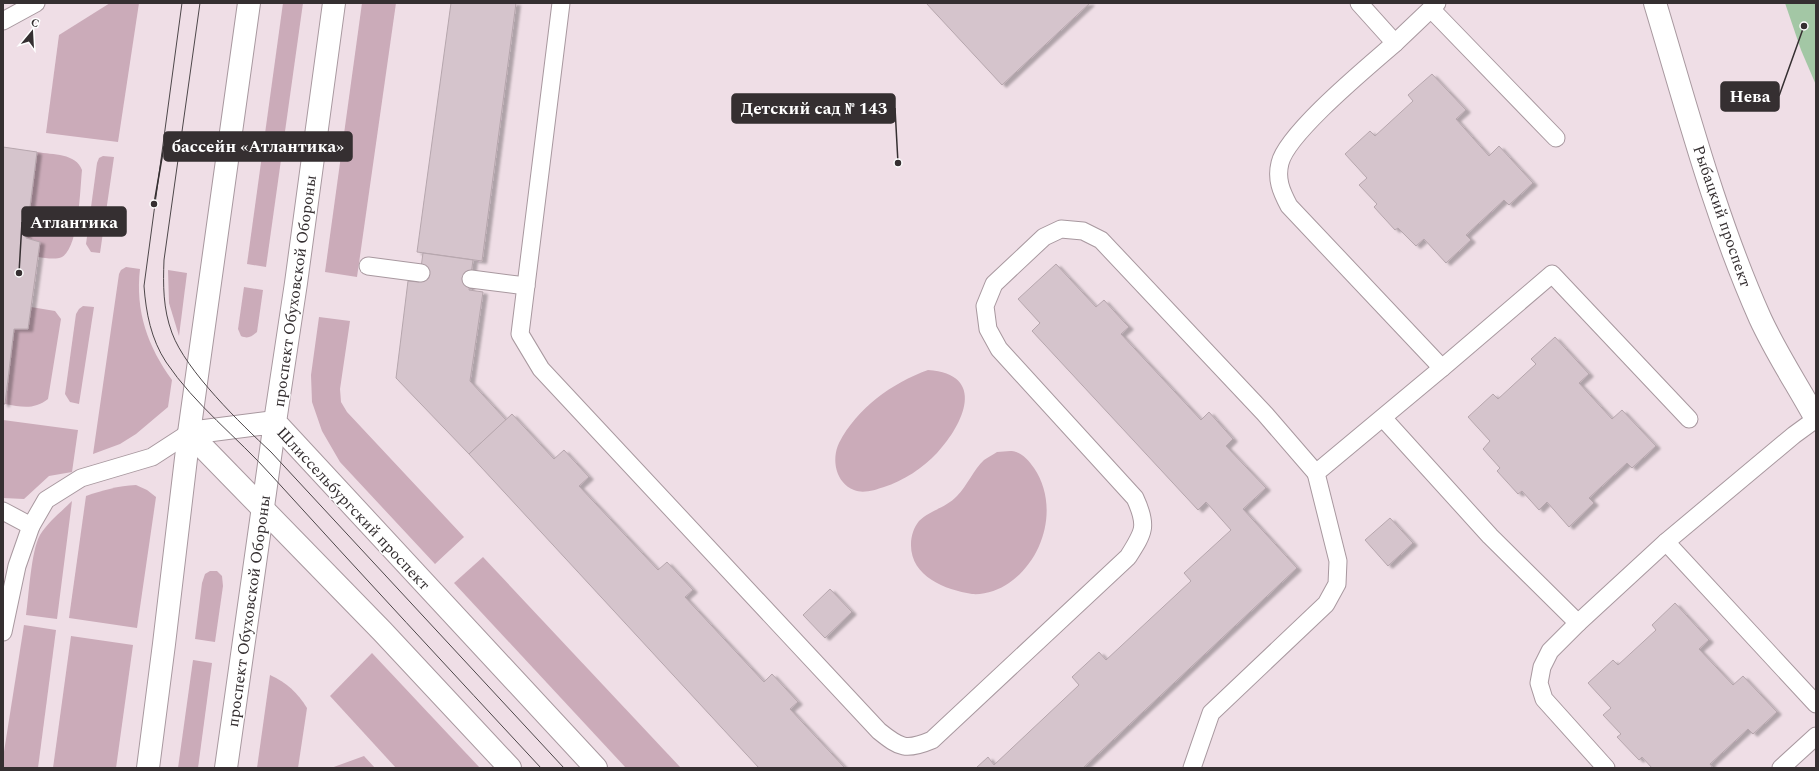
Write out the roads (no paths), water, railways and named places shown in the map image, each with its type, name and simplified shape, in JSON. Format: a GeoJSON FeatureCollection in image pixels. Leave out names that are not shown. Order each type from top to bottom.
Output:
{"type":"FeatureCollection","features":[{"type":"Feature","properties":{"kind":"main road"},"geometry":{"type":"LineString","coordinates":[[148,768],[189,433],[249,3]]}},
{"type":"Feature","properties":{"kind":"main road","name":"проспект Обуховской Обороны"},"geometry":{"type":"LineString","coordinates":[[226,768],[296,283],[334,3]]}},
{"type":"Feature","properties":{"kind":"main road","name":"Рыбацкий проспект"},"geometry":{"type":"LineString","coordinates":[[1655,3],[1701,155],[1737,260],[1761,319],[1816,419]]}},
{"type":"Feature","properties":{"kind":"main road","name":"Шлиссельбургский проспект"},"geometry":{"type":"LineString","coordinates":[[189,433],[275,422],[596,768]]}},
{"type":"Feature","properties":{"kind":"main road"},"geometry":{"type":"LineString","coordinates":[[189,433],[263,507],[382,631],[510,768]]}},
{"type":"Feature","properties":{"kind":"lane"},"geometry":{"type":"LineString","coordinates":[[3,21],[36,3]]}},
{"type":"Feature","properties":{"kind":"lane"},"geometry":{"type":"LineString","coordinates":[[561,3],[520,334],[541,369],[879,731],[896,745],[915,747],[932,740],[1128,557],[1141,537],[1143,516],[1136,498],[999,349],[988,329],[985,306],[994,284],[1044,237],[1061,229],[1083,231],[1101,240],[1265,414],[1316,473],[1338,561],[1337,584],[1326,604],[1211,713],[1192,768]]}},
{"type":"Feature","properties":{"kind":"lane"},"geometry":{"type":"LineString","coordinates":[[1359,3],[1395,43]]}},
{"type":"Feature","properties":{"kind":"lane"},"geometry":{"type":"LineString","coordinates":[[1442,368],[1289,206],[1278,186],[1280,162],[1292,139],[1434,6],[1556,138]]}},
{"type":"Feature","properties":{"kind":"lane"},"geometry":{"type":"LineString","coordinates":[[368,266],[421,273]]}},
{"type":"Feature","properties":{"kind":"lane"},"geometry":{"type":"LineString","coordinates":[[1316,473],[1552,274],[1689,419]]}},
{"type":"Feature","properties":{"kind":"lane"},"geometry":{"type":"LineString","coordinates":[[470,279],[526,286]]}},
{"type":"Feature","properties":{"kind":"lane"},"geometry":{"type":"LineString","coordinates":[[1383,418],[1490,536],[1578,623]]}},
{"type":"Feature","properties":{"kind":"lane"},"geometry":{"type":"LineString","coordinates":[[1606,768],[1544,699],[1539,683],[1542,667],[1550,651],[1578,623],[1666,542],[1794,435],[1816,419]]}},
{"type":"Feature","properties":{"kind":"lane"},"geometry":{"type":"LineString","coordinates":[[3,632],[17,566],[31,526],[46,500],[81,478],[152,457],[189,433]]}},
{"type":"Feature","properties":{"kind":"lane"},"geometry":{"type":"LineString","coordinates":[[3,511],[31,526]]}},
{"type":"Feature","properties":{"kind":"lane"},"geometry":{"type":"LineString","coordinates":[[1666,542],[1816,704]]}},
{"type":"Feature","properties":{"kind":"lane"},"geometry":{"type":"LineString","coordinates":[[1781,768],[1816,736]]}},
{"type":"Feature","properties":{"kind":"tram line"},"geometry":{"type":"LineString","coordinates":[[182,3],[144,286],[150,326],[161,353],[177,378],[203,407],[259,462],[541,768]]}},
{"type":"Feature","properties":{"kind":"tram line"},"geometry":{"type":"LineString","coordinates":[[200,3],[164,260],[165,306],[169,324],[179,348],[189,364],[230,412],[271,452],[564,768]]}},
{"type":"Feature","properties":{"kind":"place","name":"Нева"},"geometry":{"type":"Point","coordinates":[1804,26]}},
{"type":"Feature","properties":{"kind":"place","name":"Детский сад № 143"},"geometry":{"type":"Point","coordinates":[898,163]}},
{"type":"Feature","properties":{"kind":"place","name":"бассейн «Атлантика»"},"geometry":{"type":"Point","coordinates":[154,204]}},
{"type":"Feature","properties":{"kind":"place","name":"Атлантика"},"geometry":{"type":"Point","coordinates":[19,273]}}]}
